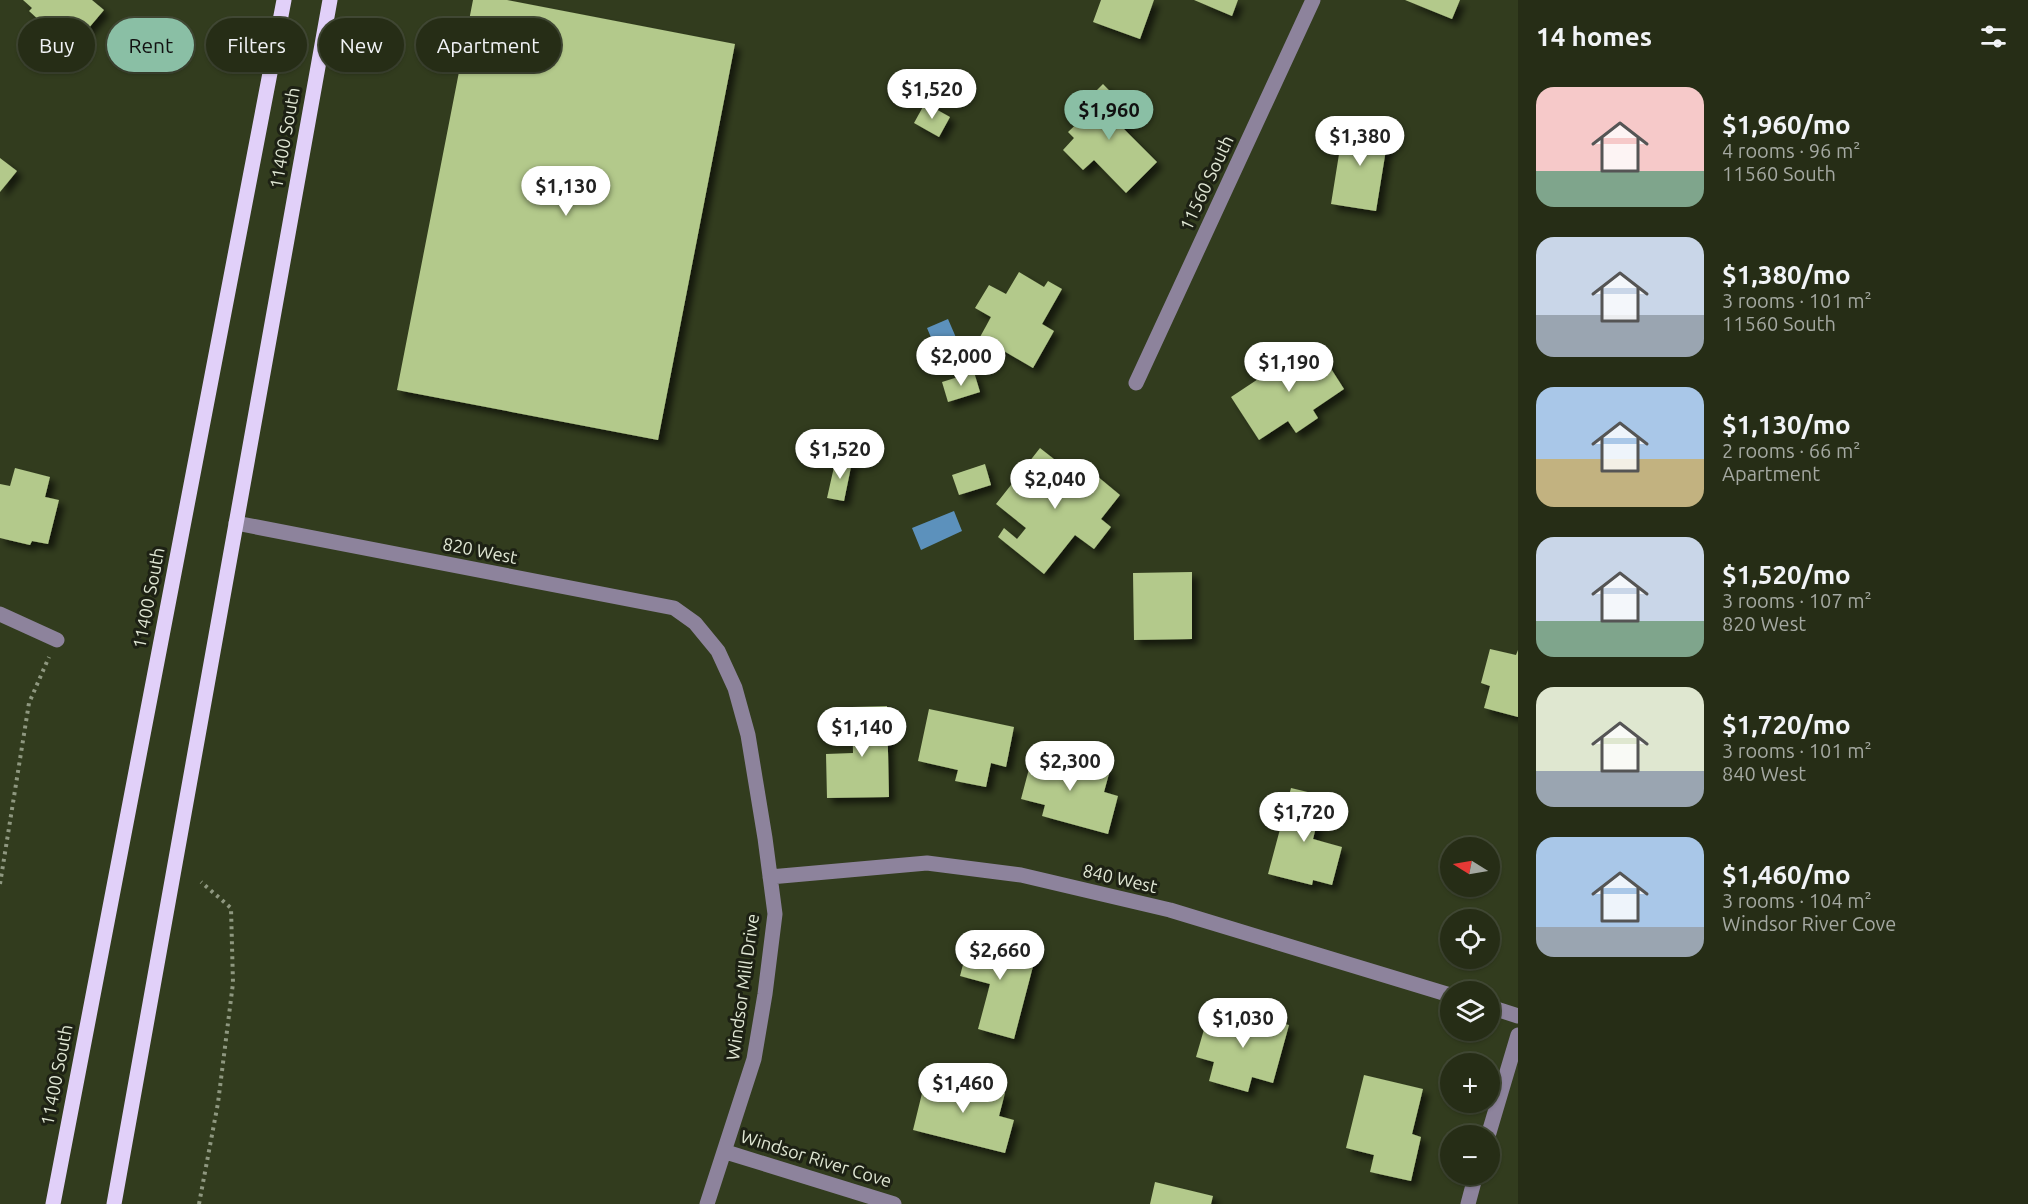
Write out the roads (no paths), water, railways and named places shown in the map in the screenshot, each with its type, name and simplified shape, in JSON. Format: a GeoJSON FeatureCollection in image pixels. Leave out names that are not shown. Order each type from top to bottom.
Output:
{"type":"FeatureCollection","features":[{"type":"Feature","properties":{"kind":"main road","name":"11400 South"},"geometry":{"type":"LineString","coordinates":[[53,1204],[284,0]]}},
{"type":"Feature","properties":{"kind":"main road","name":"11400 South"},"geometry":{"type":"LineString","coordinates":[[114,1204],[330,0]]}},
{"type":"Feature","properties":{"kind":"street","name":"11560 South"},"geometry":{"type":"LineString","coordinates":[[1136,383],[1313,0]]}},
{"type":"Feature","properties":{"kind":"street","name":"820 West"},"geometry":{"type":"LineString","coordinates":[[236,523],[674,608],[695,623],[706,636]]}},
{"type":"Feature","properties":{"kind":"street"},"geometry":{"type":"LineString","coordinates":[[0,614],[57,640]]}},
{"type":"Feature","properties":{"kind":"street","name":"Windsor Mill Drive"},"geometry":{"type":"LineString","coordinates":[[706,636],[718,651],[735,688],[748,735],[775,914],[754,1059],[726,1152],[707,1204]]}},
{"type":"Feature","properties":{"kind":"street","name":"840 West"},"geometry":{"type":"LineString","coordinates":[[770,878],[927,863],[1021,875],[1170,910],[1440,992]]}},
{"type":"Feature","properties":{"kind":"street"},"geometry":{"type":"LineString","coordinates":[[1500,1010],[1518,1016]]}},
{"type":"Feature","properties":{"kind":"street"},"geometry":{"type":"LineString","coordinates":[[1491,1125],[1518,1035]]}},
{"type":"Feature","properties":{"kind":"street","name":"Windsor River Cove"},"geometry":{"type":"LineString","coordinates":[[726,1152],[894,1204]]}},
{"type":"Feature","properties":{"kind":"street"},"geometry":{"type":"LineString","coordinates":[[1468,1204],[1473,1185]]}},
{"type":"Feature","properties":{"kind":"water"},"geometry":{"type":"Polygon","coordinates":[[[948,319],[967,363],[946,373],[927,328],[948,319]]]}},
{"type":"Feature","properties":{"kind":"water"},"geometry":{"type":"Polygon","coordinates":[[[954,511],[962,531],[921,550],[912,528],[954,511]]]}}]}
